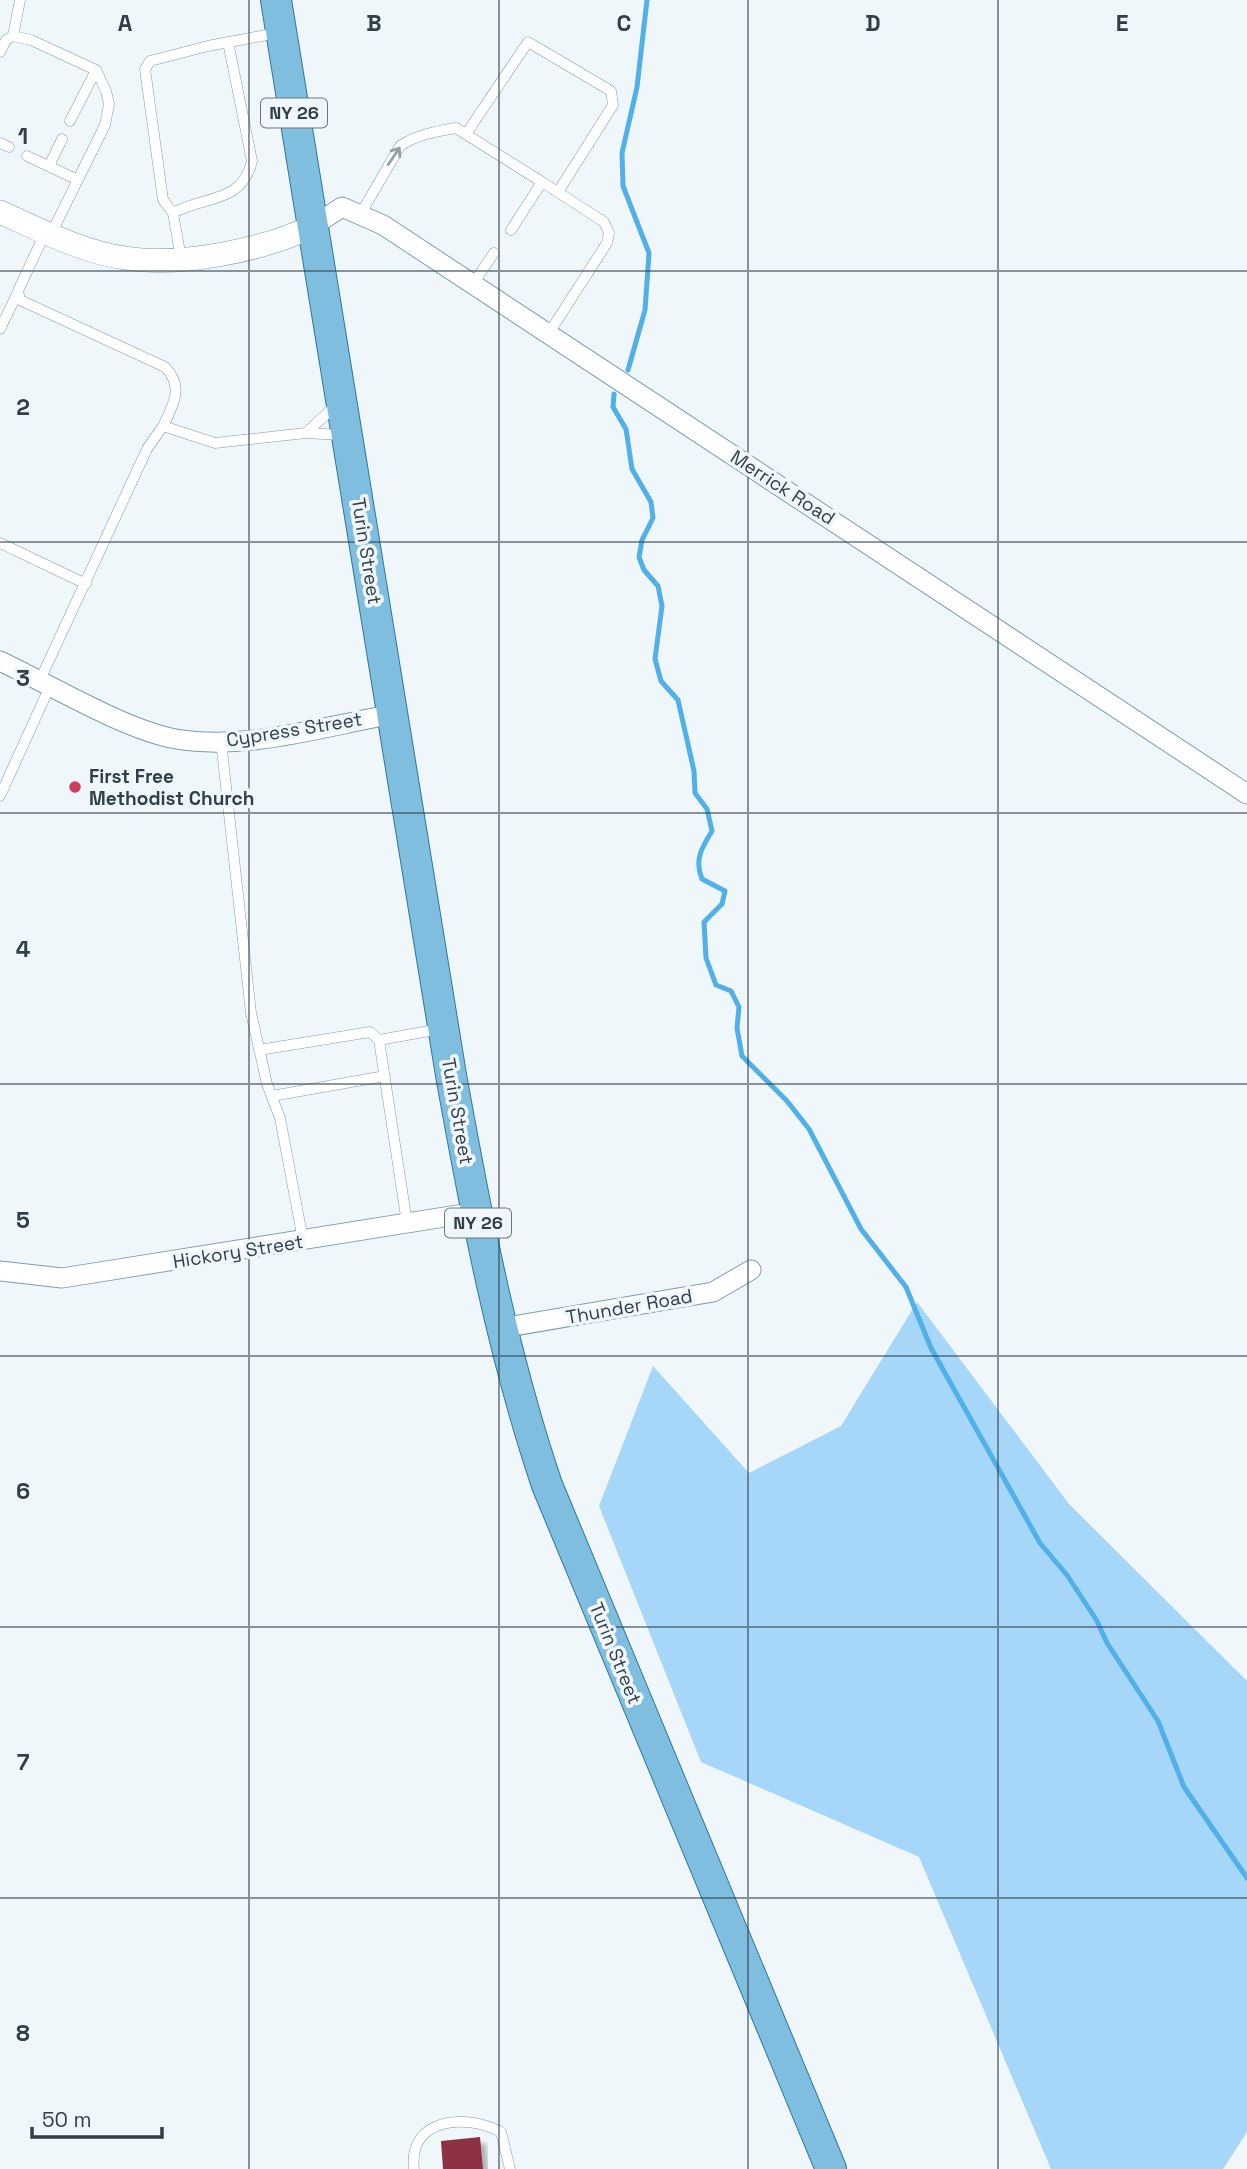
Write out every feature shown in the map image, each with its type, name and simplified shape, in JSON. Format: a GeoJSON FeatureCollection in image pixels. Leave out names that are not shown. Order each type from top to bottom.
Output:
{"type":"FeatureCollection","features":[{"type":"Feature","properties":{"kind":"main road","name":"Turin Street"},"geometry":{"type":"LineString","coordinates":[[276,0],[476,1212],[522,1411],[547,1485],[831,2169]]}},
{"type":"Feature","properties":{"kind":"street","name":"Merrick Road"},"geometry":{"type":"LineString","coordinates":[[313,226],[342,207],[383,225],[1247,794]]}},
{"type":"Feature","properties":{"kind":"street"},"geometry":{"type":"LineString","coordinates":[[0,212],[48,234],[125,258],[181,258],[283,241],[313,226]]}},
{"type":"Feature","properties":{"kind":"street","name":"Cypress Street"},"geometry":{"type":"LineString","coordinates":[[0,661],[140,728],[176,739],[221,741],[394,714]]}},
{"type":"Feature","properties":{"kind":"street","name":"Hickory Street"},"geometry":{"type":"LineString","coordinates":[[0,1271],[62,1278],[476,1212]]}},
{"type":"Feature","properties":{"kind":"street","name":"Thunder Road"},"geometry":{"type":"LineString","coordinates":[[502,1328],[713,1292],[751,1270]]}},
{"type":"Feature","properties":{"kind":"lane"},"geometry":{"type":"LineString","coordinates":[[13,36],[20,0]]}},
{"type":"Feature","properties":{"kind":"lane"},"geometry":{"type":"LineString","coordinates":[[181,258],[173,213],[163,200],[145,69],[150,61],[281,32]]}},
{"type":"Feature","properties":{"kind":"lane"},"geometry":{"type":"LineString","coordinates":[[0,52],[6,40],[13,36],[30,40],[96,70],[109,104],[105,125],[0,329]]}},
{"type":"Feature","properties":{"kind":"lane"},"geometry":{"type":"LineString","coordinates":[[173,213],[191,203],[226,196],[248,176],[252,161],[229,42]]}},
{"type":"Feature","properties":{"kind":"lane"},"geometry":{"type":"LineString","coordinates":[[466,134],[528,42],[611,91],[613,105],[558,192]]}},
{"type":"Feature","properties":{"kind":"lane"},"geometry":{"type":"LineString","coordinates":[[69,121],[96,70]]}},
{"type":"Feature","properties":{"kind":"lane"},"geometry":{"type":"LineString","coordinates":[[360,215],[400,146],[407,141],[456,128],[542,181],[604,222],[609,233],[607,243],[549,333]]}},
{"type":"Feature","properties":{"kind":"lane"},"geometry":{"type":"LineString","coordinates":[[49,166],[62,139]]}},
{"type":"Feature","properties":{"kind":"lane"},"geometry":{"type":"LineString","coordinates":[[27,156],[78,180]]}},
{"type":"Feature","properties":{"kind":"lane"},"geometry":{"type":"LineString","coordinates":[[511,230],[542,181]]}},
{"type":"Feature","properties":{"kind":"lane"},"geometry":{"type":"LineString","coordinates":[[473,284],[494,253]]}},
{"type":"Feature","properties":{"kind":"lane"},"geometry":{"type":"LineString","coordinates":[[0,796],[86,584],[147,449],[174,404],[177,387],[174,377],[165,368],[20,300],[18,291]]}},
{"type":"Feature","properties":{"kind":"lane"},"geometry":{"type":"LineString","coordinates":[[306,433],[327,416],[341,396]]}},
{"type":"Feature","properties":{"kind":"lane"},"geometry":{"type":"LineString","coordinates":[[163,426],[215,443],[306,433],[348,436]]}},
{"type":"Feature","properties":{"kind":"lane"},"geometry":{"type":"LineString","coordinates":[[0,543],[86,584]]}},
{"type":"Feature","properties":{"kind":"lane"},"geometry":{"type":"LineString","coordinates":[[221,741],[249,1000],[259,1050],[283,1130],[303,1240]]}},
{"type":"Feature","properties":{"kind":"lane"},"geometry":{"type":"LineString","coordinates":[[380,1040],[444,1028]]}},
{"type":"Feature","properties":{"kind":"lane"},"geometry":{"type":"LineString","coordinates":[[259,1050],[370,1031],[380,1040],[407,1223]]}},
{"type":"Feature","properties":{"kind":"lane"},"geometry":{"type":"LineString","coordinates":[[272,1096],[385,1076]]}},
{"type":"Feature","properties":{"kind":"lane"},"geometry":{"type":"LineString","coordinates":[[414,2169],[414,2144],[428,2129],[465,2120],[486,2124],[501,2132],[510,2169]]}},
{"type":"Feature","properties":{"kind":"shaded area"},"geometry":{"type":"Polygon","coordinates":[[[917,1302],[1069,1504],[1247,1681],[1247,2132],[1223,2169],[1051,2169],[919,1857],[701,1762],[599,1506],[653,1366],[749,1473],[841,1426],[917,1302]]]}},
{"type":"Feature","properties":{"kind":"building"},"geometry":{"type":"Polygon","coordinates":[[[480,2137],[483,2169],[443,2169],[441,2141],[480,2137]]]}},
{"type":"Feature","properties":{"kind":"waterway"},"geometry":{"type":"LineString","coordinates":[[628,370],[645,310],[649,253],[623,186],[622,153],[637,87],[647,0]]}},
{"type":"Feature","properties":{"kind":"waterway"},"geometry":{"type":"LineString","coordinates":[[614,394],[613,407],[626,429],[632,469],[651,502],[653,518],[642,540],[639,557],[644,570],[658,586],[662,606],[655,659],[661,681],[678,700],[694,771],[695,793],[707,809],[712,831],[700,854],[700,872],[702,879],[725,891],[722,904],[704,922],[706,958],[716,985],[731,991],[739,1007],[737,1028],[742,1056],[787,1101],[809,1129],[861,1229],[906,1287],[931,1348],[1040,1543],[1067,1575],[1097,1621],[1107,1643],[1158,1721],[1184,1787],[1247,1878]]}},
{"type":"Feature","properties":{"kind":"place","name":"First Free Methodist Church"},"geometry":{"type":"Point","coordinates":[75,787]}}]}
